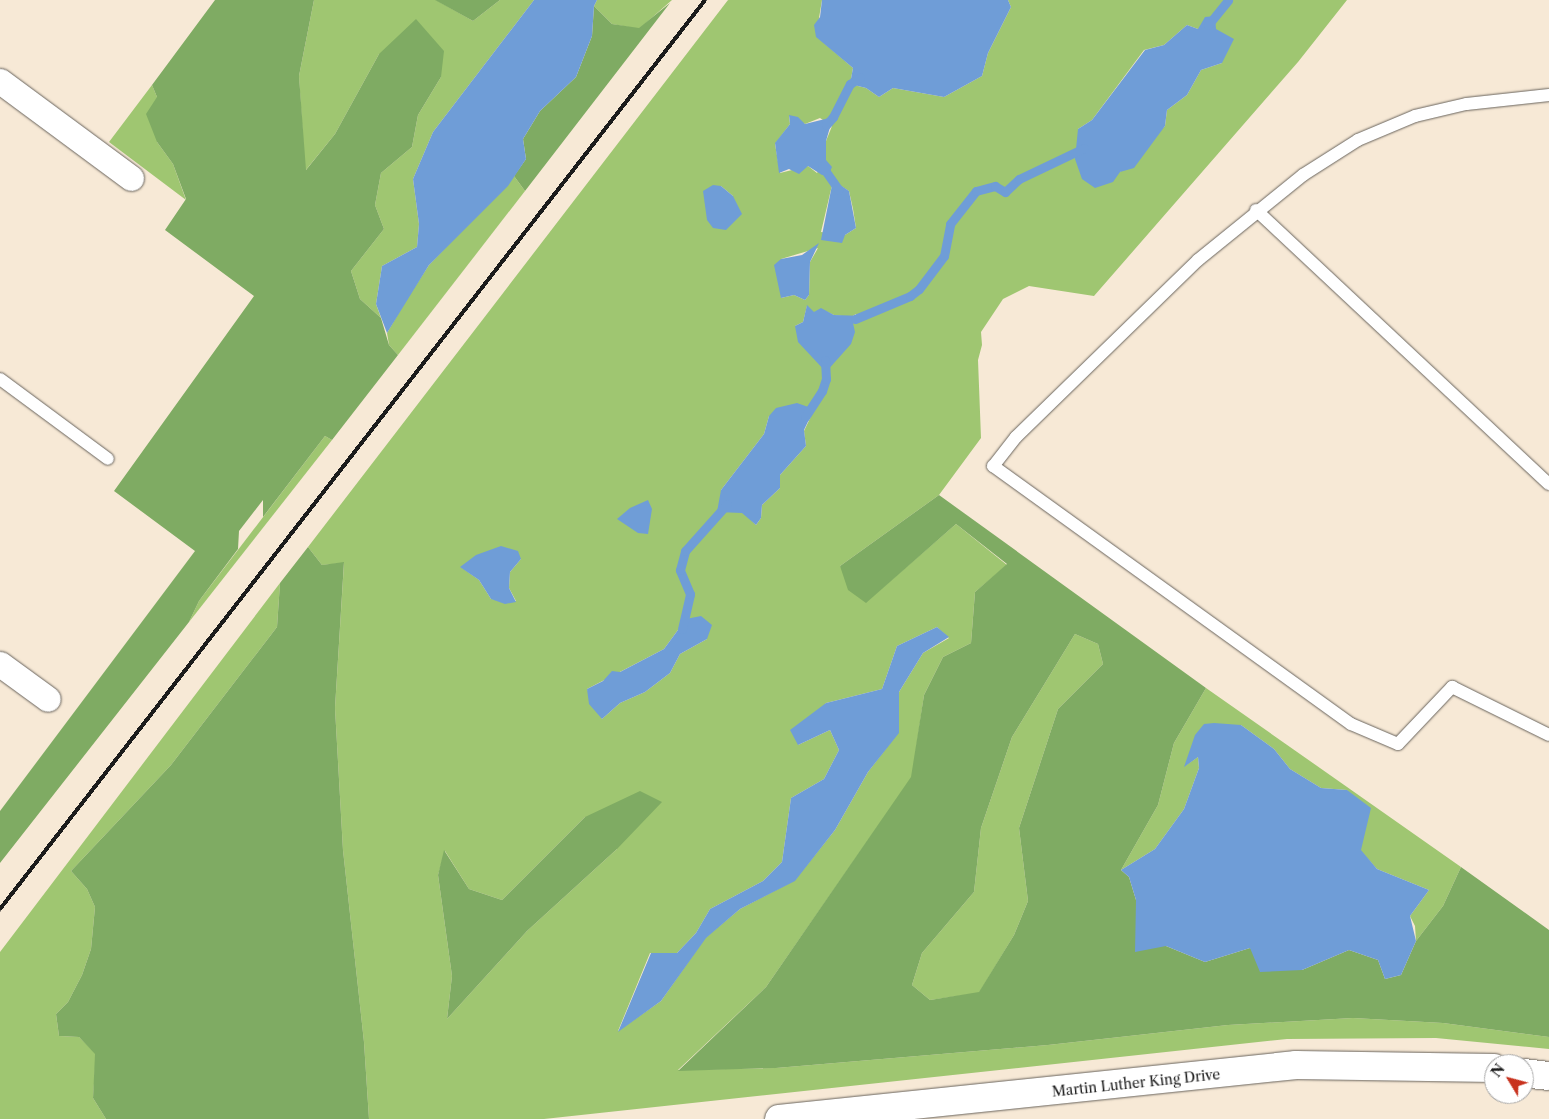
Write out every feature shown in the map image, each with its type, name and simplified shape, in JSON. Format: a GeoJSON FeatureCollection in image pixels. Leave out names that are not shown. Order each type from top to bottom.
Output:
{"type":"FeatureCollection","features":[{"type":"Feature","properties":{"kind":"main road","name":"Martin Luther King Drive"},"geometry":{"type":"LineString","coordinates":[[779,1119],[1296,1065],[1484,1068]]}},
{"type":"Feature","properties":{"kind":"main road"},"geometry":{"type":"LineString","coordinates":[[1534,1074],[1549,1076]]}},
{"type":"Feature","properties":{"kind":"street"},"geometry":{"type":"LineString","coordinates":[[0,81],[131,178]]}},
{"type":"Feature","properties":{"kind":"street"},"geometry":{"type":"LineString","coordinates":[[0,664],[48,699]]}},
{"type":"Feature","properties":{"kind":"lane"},"geometry":{"type":"LineString","coordinates":[[1549,95],[1466,104],[1416,116],[1358,140],[1303,175],[1256,210],[1198,260],[1094,358],[1016,437],[993,466],[1351,724],[1398,744],[1452,688],[1549,734]]}},
{"type":"Feature","properties":{"kind":"lane"},"geometry":{"type":"LineString","coordinates":[[1256,210],[1549,484]]}},
{"type":"Feature","properties":{"kind":"lane"},"geometry":{"type":"LineString","coordinates":[[0,380],[108,459]]}},
{"type":"Feature","properties":{"kind":"green space"},"geometry":{"type":"Polygon","coordinates":[[[215,0],[314,0],[299,76],[306,170],[335,134],[379,54],[416,19],[444,51],[441,77],[418,115],[412,147],[381,173],[375,205],[384,229],[351,271],[360,299],[381,318],[389,345],[398,355],[332,440],[325,436],[263,517],[263,500],[239,531],[238,549],[199,601],[189,622],[0,863],[0,811],[195,551],[114,491],[254,296],[165,230],[186,199],[173,164],[157,142],[146,114],[157,97],[152,85],[215,0]]]}},
{"type":"Feature","properties":{"kind":"green space"},"geometry":{"type":"Polygon","coordinates":[[[314,0],[436,0],[473,21],[500,0],[534,0],[433,132],[413,179],[419,224],[417,247],[382,266],[376,304],[381,318],[360,299],[351,271],[384,229],[375,205],[381,173],[412,147],[418,115],[441,77],[379,54],[335,134],[305,171],[299,76],[314,0]]]}},
{"type":"Feature","properties":{"kind":"green space"},"geometry":{"type":"Polygon","coordinates":[[[435,0],[500,0],[473,21],[435,0]]]}},
{"type":"Feature","properties":{"kind":"green space"},"geometry":{"type":"Polygon","coordinates":[[[597,0],[672,0],[639,29],[612,24],[594,6],[597,0]]]}},
{"type":"Feature","properties":{"kind":"green space"},"geometry":{"type":"Polygon","coordinates":[[[728,0],[822,0],[816,36],[853,68],[850,84],[866,88],[879,97],[893,88],[944,97],[982,76],[988,53],[1011,7],[1008,0],[1347,0],[1298,62],[1094,296],[1029,286],[1003,299],[981,332],[982,345],[978,360],[981,438],[939,495],[840,566],[866,602],[956,524],[1007,565],[975,592],[971,643],[943,657],[924,695],[912,777],[766,987],[678,1070],[776,1068],[1048,1045],[1228,1025],[1353,1018],[1443,1023],[1549,1037],[1549,1049],[1436,1038],[1287,1039],[544,1119],[369,1119],[364,1042],[343,850],[335,708],[344,563],[322,565],[308,547],[728,0]],[[1187,25],[1164,45],[1144,50],[1092,120],[1078,129],[1120,172],[1165,126],[1167,110],[1187,95],[1201,70],[1222,63],[1198,29],[1187,25]],[[789,116],[790,124],[775,144],[780,173],[808,166],[817,173],[826,160],[826,141],[832,126],[820,118],[805,124],[789,116]],[[833,181],[821,232],[845,235],[856,228],[849,191],[833,181]],[[721,186],[713,228],[733,196],[721,186]],[[818,248],[781,259],[781,298],[794,295],[805,300],[809,295],[810,262],[818,248]],[[807,306],[803,322],[795,326],[860,320],[856,314],[851,317],[834,315],[821,309],[814,313],[807,306]],[[814,410],[769,416],[764,434],[721,490],[756,525],[761,518],[762,505],[780,488],[780,475],[806,446],[804,431],[814,410]],[[521,559],[461,567],[479,580],[491,599],[516,601],[509,588],[510,572],[521,559]],[[686,619],[664,649],[587,689],[602,719],[620,703],[645,692],[670,673],[680,654],[707,639],[686,619]],[[937,627],[897,646],[882,689],[826,703],[798,745],[830,730],[839,750],[824,779],[791,798],[782,862],[763,881],[710,909],[696,933],[677,953],[650,953],[618,1031],[661,1001],[705,938],[740,909],[795,880],[835,830],[868,772],[898,733],[899,692],[923,653],[949,638],[937,627]],[[585,817],[502,900],[469,889],[445,851],[438,875],[452,976],[447,1019],[527,931],[617,849],[585,817]]]}},
{"type":"Feature","properties":{"kind":"green space"},"geometry":{"type":"Polygon","coordinates":[[[670,3],[525,191],[514,176],[526,159],[523,139],[540,111],[576,77],[592,36],[594,6],[612,24],[639,28],[670,3]]]}},
{"type":"Feature","properties":{"kind":"green space"},"geometry":{"type":"Polygon","coordinates":[[[152,85],[157,97],[157,142],[173,164],[186,200],[109,142],[152,85]]]}},
{"type":"Feature","properties":{"kind":"green space"},"geometry":{"type":"Polygon","coordinates":[[[514,176],[525,191],[398,355],[389,345],[387,333],[405,302],[429,265],[514,176]]]}},
{"type":"Feature","properties":{"kind":"green space"},"geometry":{"type":"Polygon","coordinates":[[[325,436],[332,440],[189,622],[199,601],[325,436]]]}},
{"type":"Feature","properties":{"kind":"green space"},"geometry":{"type":"Polygon","coordinates":[[[939,495],[1206,688],[1174,743],[1158,805],[1121,870],[1129,877],[1136,900],[1137,923],[1166,946],[1205,962],[1250,948],[1302,970],[1349,950],[1378,960],[1385,979],[1401,975],[1416,941],[1443,906],[1461,867],[1549,930],[1549,1037],[1443,1023],[1353,1018],[1228,1025],[1048,1045],[776,1068],[678,1071],[766,987],[911,777],[924,695],[943,657],[971,643],[975,592],[1007,564],[956,524],[866,603],[848,590],[840,566],[939,495]],[[1075,634],[1012,737],[981,828],[974,892],[922,953],[912,985],[930,1000],[979,992],[1014,935],[1028,901],[1019,828],[1058,709],[1103,664],[1098,644],[1075,634]]]}},
{"type":"Feature","properties":{"kind":"green space"},"geometry":{"type":"Polygon","coordinates":[[[308,547],[322,565],[344,562],[335,708],[343,850],[364,1042],[369,1119],[106,1119],[93,1098],[95,1054],[79,1037],[59,1036],[56,1014],[68,1002],[82,975],[91,949],[95,907],[87,889],[71,871],[171,765],[277,627],[280,583],[308,547]]]}},
{"type":"Feature","properties":{"kind":"green space"},"geometry":{"type":"Polygon","coordinates":[[[280,583],[277,627],[171,765],[71,871],[87,889],[95,907],[91,949],[82,975],[68,1002],[56,1014],[59,1036],[79,1037],[96,1054],[93,1098],[106,1119],[0,1119],[0,952],[280,583]]]}},
{"type":"Feature","properties":{"kind":"green space"},"geometry":{"type":"Polygon","coordinates":[[[1075,634],[1098,644],[1103,664],[1058,709],[1019,828],[1028,901],[1014,935],[979,993],[930,1000],[912,985],[922,953],[974,892],[981,828],[1012,737],[1075,634]]]}},
{"type":"Feature","properties":{"kind":"green space"},"geometry":{"type":"Polygon","coordinates":[[[1206,688],[1461,867],[1443,906],[1416,941],[1415,926],[1410,916],[1429,890],[1377,869],[1360,850],[1347,790],[1321,788],[1290,769],[1274,749],[1241,725],[1185,766],[1198,757],[1199,768],[1184,809],[1155,849],[1121,870],[1158,805],[1174,743],[1206,688]]]}},
{"type":"Feature","properties":{"kind":"green space"},"geometry":{"type":"Polygon","coordinates":[[[640,791],[662,802],[617,849],[527,931],[447,1019],[452,976],[438,875],[444,850],[469,889],[502,900],[585,817],[640,791]]]}},
{"type":"Feature","properties":{"kind":"water"},"geometry":{"type":"Polygon","coordinates":[[[534,0],[597,0],[594,6],[592,36],[576,77],[540,111],[523,139],[526,159],[508,186],[429,265],[387,333],[376,304],[382,266],[417,247],[419,224],[413,179],[433,132],[534,0]]]}},
{"type":"Feature","properties":{"kind":"water"},"geometry":{"type":"Polygon","coordinates":[[[822,0],[1008,0],[1011,7],[988,53],[982,76],[944,97],[893,88],[879,97],[866,88],[850,84],[853,68],[816,37],[814,25],[820,17],[822,0]]]}},
{"type":"Feature","properties":{"kind":"water"},"geometry":{"type":"Polygon","coordinates":[[[1215,16],[1216,29],[1234,39],[1222,63],[1201,70],[1187,95],[1167,110],[1165,126],[1134,168],[1120,172],[1113,182],[1095,188],[1082,179],[1075,159],[1078,129],[1092,120],[1145,50],[1164,45],[1187,25],[1198,29],[1205,17],[1215,16]]]}},
{"type":"Feature","properties":{"kind":"water"},"geometry":{"type":"Polygon","coordinates":[[[789,115],[798,117],[805,124],[833,117],[826,141],[826,160],[832,167],[829,174],[822,175],[808,166],[799,174],[789,169],[779,173],[775,143],[790,124],[789,115]]]}},
{"type":"Feature","properties":{"kind":"water"},"geometry":{"type":"Polygon","coordinates":[[[833,180],[849,191],[856,228],[845,235],[842,243],[821,240],[833,180]]]}},
{"type":"Feature","properties":{"kind":"water"},"geometry":{"type":"Polygon","coordinates":[[[713,185],[721,186],[733,196],[742,214],[726,230],[713,228],[707,220],[703,191],[713,185]]]}},
{"type":"Feature","properties":{"kind":"water"},"geometry":{"type":"Polygon","coordinates":[[[819,243],[810,262],[809,295],[805,300],[794,295],[781,298],[774,265],[781,259],[802,255],[819,243]]]}},
{"type":"Feature","properties":{"kind":"water"},"geometry":{"type":"Polygon","coordinates":[[[807,305],[814,312],[821,308],[834,315],[865,316],[853,323],[855,332],[851,344],[826,372],[798,342],[795,326],[803,322],[807,305]]]}},
{"type":"Feature","properties":{"kind":"water"},"geometry":{"type":"Polygon","coordinates":[[[797,403],[814,409],[804,430],[806,446],[780,475],[780,488],[762,505],[761,518],[756,525],[742,513],[717,512],[721,490],[764,434],[769,416],[776,408],[797,403]]]}},
{"type":"Feature","properties":{"kind":"water"},"geometry":{"type":"Polygon","coordinates":[[[648,500],[652,509],[648,534],[638,533],[617,519],[630,508],[648,500]]]}},
{"type":"Feature","properties":{"kind":"water"},"geometry":{"type":"Polygon","coordinates":[[[501,546],[518,551],[521,559],[510,572],[509,588],[516,602],[505,604],[491,599],[479,580],[460,567],[476,555],[501,546]]]}},
{"type":"Feature","properties":{"kind":"water"},"geometry":{"type":"Polygon","coordinates":[[[701,616],[712,625],[707,639],[680,654],[670,673],[645,692],[620,703],[602,719],[589,704],[587,689],[603,681],[612,671],[620,672],[664,649],[686,619],[701,616]]]}},
{"type":"Feature","properties":{"kind":"water"},"geometry":{"type":"Polygon","coordinates":[[[937,627],[949,637],[923,653],[899,692],[899,733],[868,772],[835,830],[795,881],[740,909],[706,938],[661,1001],[618,1032],[651,953],[677,953],[696,933],[710,909],[763,881],[782,862],[791,798],[824,779],[839,750],[830,730],[798,745],[790,730],[826,703],[882,689],[897,646],[937,627]]]}},
{"type":"Feature","properties":{"kind":"water"},"geometry":{"type":"Polygon","coordinates":[[[1204,724],[1241,725],[1274,749],[1290,769],[1321,788],[1347,790],[1371,808],[1361,850],[1377,869],[1429,890],[1410,916],[1416,941],[1401,975],[1385,979],[1378,960],[1349,950],[1302,970],[1260,972],[1250,948],[1205,962],[1166,946],[1135,952],[1136,900],[1129,877],[1121,870],[1155,849],[1184,809],[1199,768],[1198,757],[1184,767],[1195,735],[1204,724]]]}},
{"type":"Feature","properties":{"kind":"waterway"},"geometry":{"type":"LineString","coordinates":[[1208,25],[1228,0]]}},
{"type":"Feature","properties":{"kind":"waterway"},"geometry":{"type":"LineString","coordinates":[[826,125],[833,117],[850,84],[860,77]]}},
{"type":"Feature","properties":{"kind":"waterway"},"geometry":{"type":"LineString","coordinates":[[855,319],[910,296],[919,289],[944,256],[950,224],[976,191],[995,186],[1005,192],[1019,179],[1084,148]]}},
{"type":"Feature","properties":{"kind":"waterway"},"geometry":{"type":"LineString","coordinates":[[822,166],[839,190]]}},
{"type":"Feature","properties":{"kind":"waterway"},"geometry":{"type":"LineString","coordinates":[[805,417],[822,391],[826,379],[825,360]]}},
{"type":"Feature","properties":{"kind":"waterway"},"geometry":{"type":"LineString","coordinates":[[682,629],[690,594],[680,570],[685,551],[727,504]]}},
{"type":"Feature","properties":{"kind":"railway"},"geometry":{"type":"LineString","coordinates":[[0,909],[705,0]]}}]}
